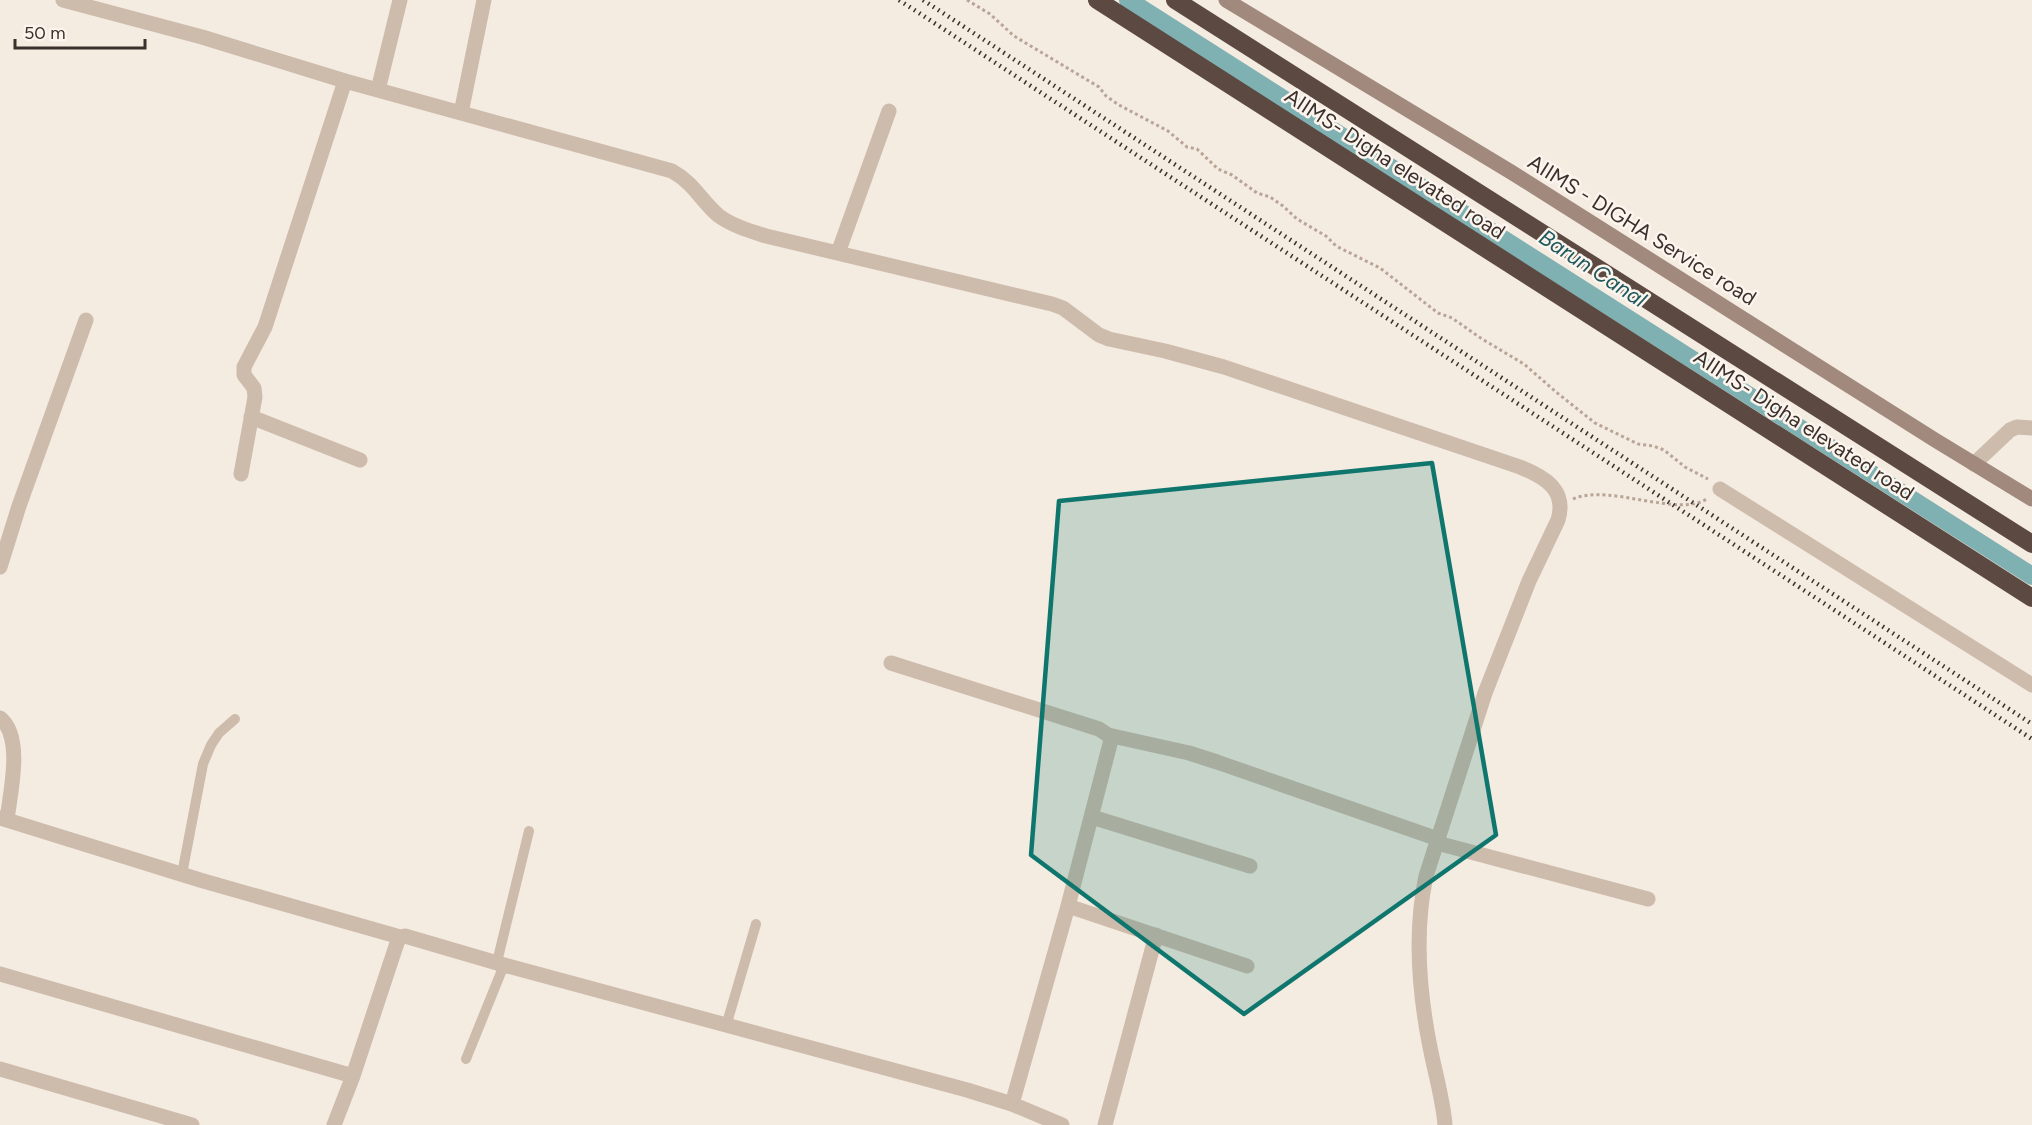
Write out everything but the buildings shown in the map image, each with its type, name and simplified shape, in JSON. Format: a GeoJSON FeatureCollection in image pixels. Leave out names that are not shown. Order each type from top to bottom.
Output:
{"type":"FeatureCollection","features":[{"type":"Feature","properties":{"kind":"highway","name":"AIIMS- Digha elevated road"},"geometry":{"type":"LineString","coordinates":[[1097,0],[2032,598]]}},
{"type":"Feature","properties":{"kind":"highway","name":"AIIMS- Digha elevated road"},"geometry":{"type":"LineString","coordinates":[[1174,0],[2032,544]]}},
{"type":"Feature","properties":{"kind":"main road","name":"AIIMS - DIGHA Service road"},"geometry":{"type":"LineString","coordinates":[[1226,0],[1511,172],[2032,500]]}},
{"type":"Feature","properties":{"kind":"street"},"geometry":{"type":"LineString","coordinates":[[63,0],[202,37],[345,81],[672,171],[690,183],[717,214],[729,222],[766,236],[1052,304],[1063,308],[1099,335],[1109,339],[1164,351],[1224,368],[1520,467],[1546,480],[1553,487],[1561,510],[1529,581],[1485,693],[1437,841],[1421,901],[1419,928],[1422,988],[1445,1125]]}},
{"type":"Feature","properties":{"kind":"street"},"geometry":{"type":"LineString","coordinates":[[378,90],[400,0]]}},
{"type":"Feature","properties":{"kind":"street"},"geometry":{"type":"LineString","coordinates":[[461,113],[484,0]]}},
{"type":"Feature","properties":{"kind":"street"},"geometry":{"type":"LineString","coordinates":[[241,474],[255,392],[244,375],[244,366],[265,327],[345,81]]}},
{"type":"Feature","properties":{"kind":"street"},"geometry":{"type":"LineString","coordinates":[[838,253],[889,111]]}},
{"type":"Feature","properties":{"kind":"street"},"geometry":{"type":"LineString","coordinates":[[0,567],[19,506],[86,320]]}},
{"type":"Feature","properties":{"kind":"street"},"geometry":{"type":"LineString","coordinates":[[251,417],[360,460]]}},
{"type":"Feature","properties":{"kind":"street"},"geometry":{"type":"LineString","coordinates":[[1974,464],[2010,430],[2032,429]]}},
{"type":"Feature","properties":{"kind":"street"},"geometry":{"type":"LineString","coordinates":[[1720,489],[2032,685]]}},
{"type":"Feature","properties":{"kind":"street"},"geometry":{"type":"LineString","coordinates":[[891,663],[1099,729],[1108,735],[1189,753],[1217,762],[1437,841],[1648,899]]}},
{"type":"Feature","properties":{"kind":"street"},"geometry":{"type":"LineString","coordinates":[[0,718],[10,732],[14,747],[4,819],[400,938],[411,937],[501,964],[1012,1104],[1062,1125]]}},
{"type":"Feature","properties":{"kind":"street"},"geometry":{"type":"LineString","coordinates":[[1012,1104],[1092,817],[1111,741],[1108,735]]}},
{"type":"Feature","properties":{"kind":"street"},"geometry":{"type":"LineString","coordinates":[[1092,817],[1250,866]]}},
{"type":"Feature","properties":{"kind":"street"},"geometry":{"type":"LineString","coordinates":[[1068,906],[1247,966]]}},
{"type":"Feature","properties":{"kind":"street"},"geometry":{"type":"LineString","coordinates":[[1105,1125],[1156,935]]}},
{"type":"Feature","properties":{"kind":"street"},"geometry":{"type":"LineString","coordinates":[[334,1125],[400,938]]}},
{"type":"Feature","properties":{"kind":"street"},"geometry":{"type":"LineString","coordinates":[[0,974],[353,1076]]}},
{"type":"Feature","properties":{"kind":"street"},"geometry":{"type":"LineString","coordinates":[[0,1069],[192,1125]]}},
{"type":"Feature","properties":{"kind":"lane"},"geometry":{"type":"LineString","coordinates":[[182,874],[202,764],[219,733],[235,719]]}},
{"type":"Feature","properties":{"kind":"lane"},"geometry":{"type":"LineString","coordinates":[[466,1059],[501,964],[529,831]]}},
{"type":"Feature","properties":{"kind":"lane"},"geometry":{"type":"LineString","coordinates":[[726,1026],[756,924]]}},
{"type":"Feature","properties":{"kind":"path"},"geometry":{"type":"LineString","coordinates":[[967,0],[990,14],[1014,36],[1099,87],[1106,96],[1119,105],[1168,131],[1187,147],[1197,149],[1218,169],[1257,193],[1270,197],[1297,219],[1326,236],[1336,246],[1380,268],[1438,313],[1452,318],[1524,364],[1595,423],[1638,444],[1664,450],[1685,467],[1707,478],[1720,489],[1704,501],[1695,504],[1672,504],[1597,494],[1582,495],[1570,501],[1561,510]]}},
{"type":"Feature","properties":{"kind":"highlighted area"},"geometry":{"type":"Polygon","coordinates":[[[1432,463],[1496,835],[1244,1014],[1031,855],[1059,501],[1432,463]]]}},
{"type":"Feature","properties":{"kind":"waterway","name":"Barun Canal"},"geometry":{"type":"LineString","coordinates":[[1128,0],[2032,576]]}},
{"type":"Feature","properties":{"kind":"railway"},"geometry":{"type":"LineString","coordinates":[[899,0],[2032,739]]}},
{"type":"Feature","properties":{"kind":"railway"},"geometry":{"type":"LineString","coordinates":[[923,0],[2032,724]]}}]}
